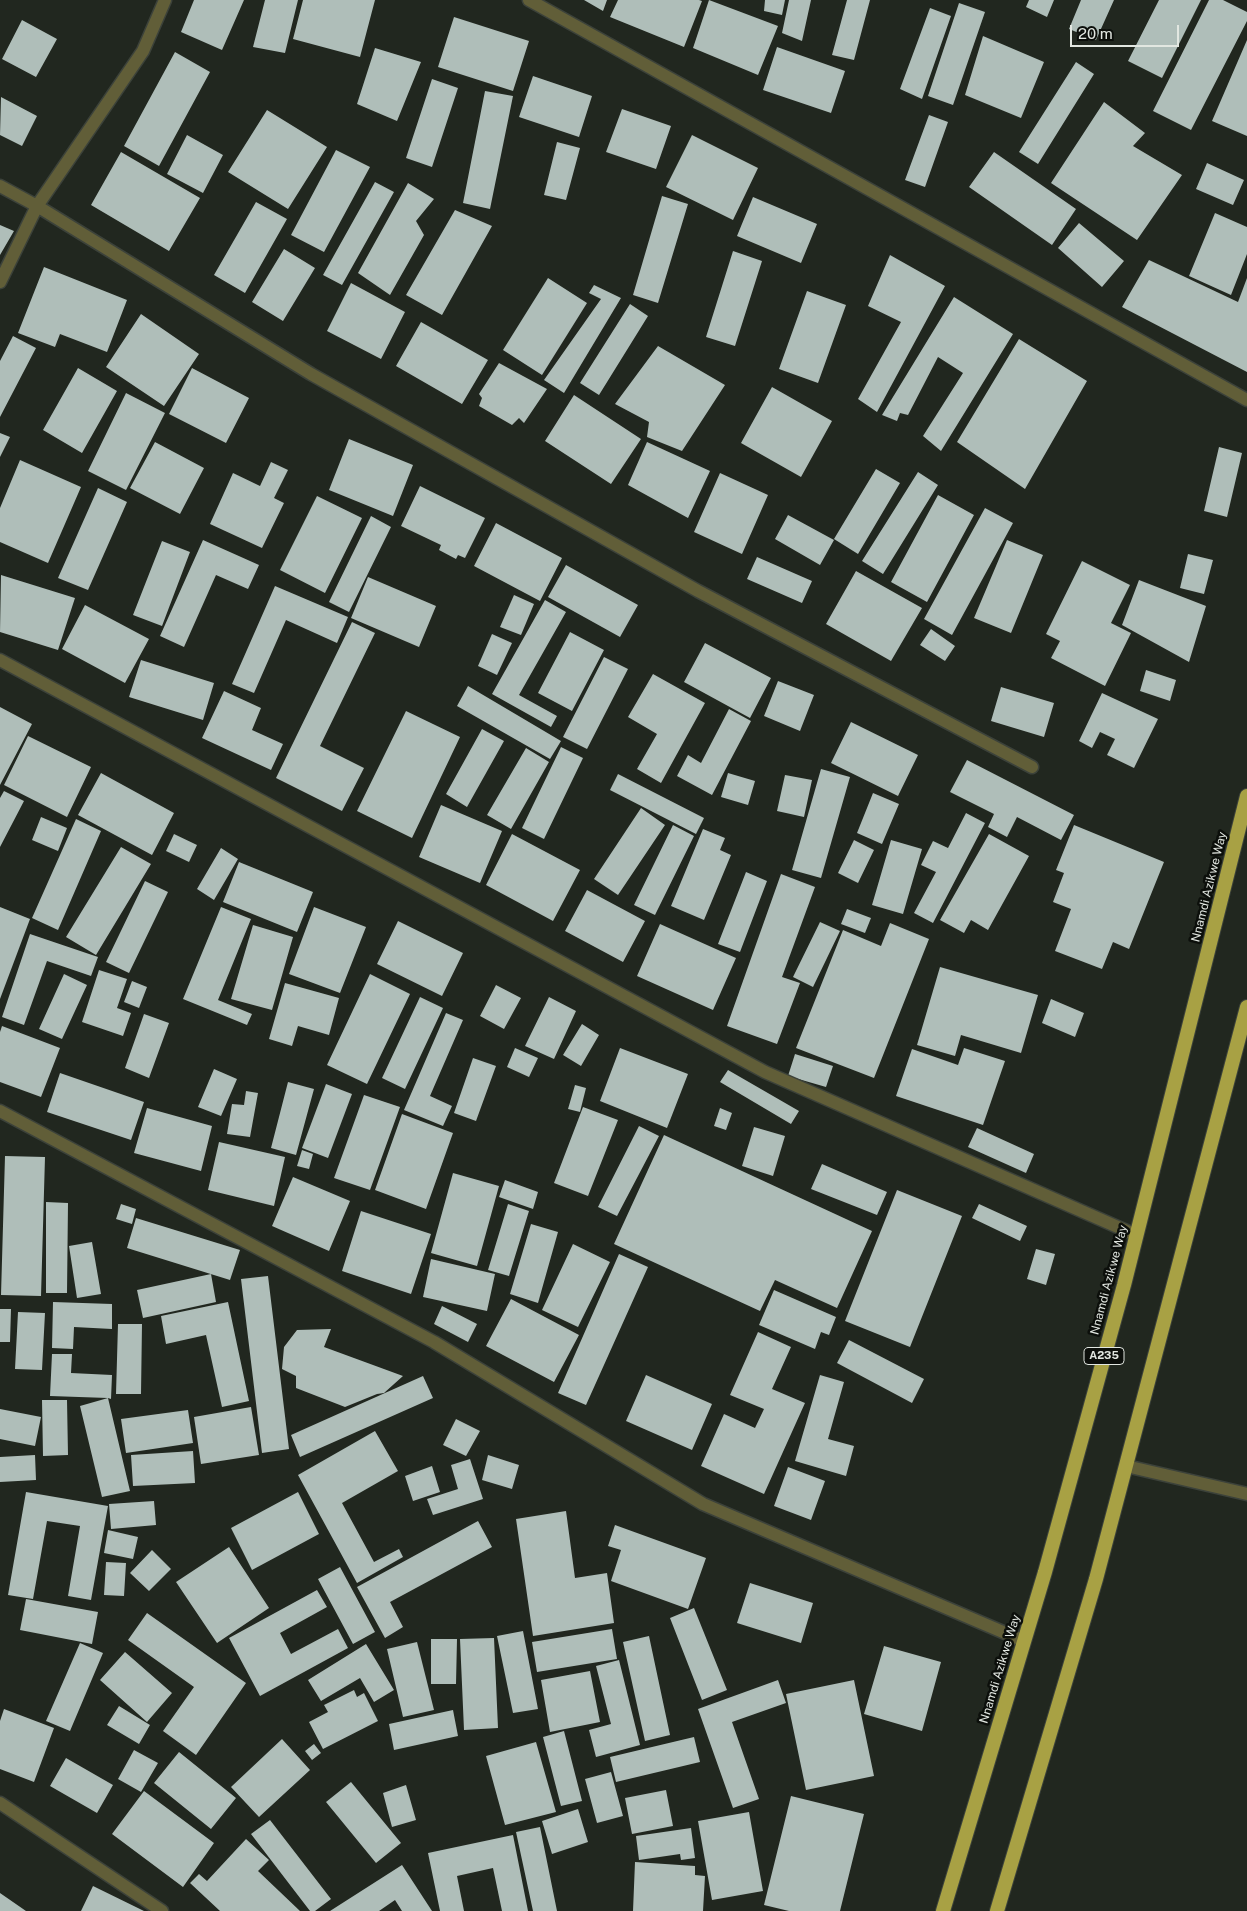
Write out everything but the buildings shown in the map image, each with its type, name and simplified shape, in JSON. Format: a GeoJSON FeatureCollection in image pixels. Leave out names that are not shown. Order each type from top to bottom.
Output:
{"type":"FeatureCollection","features":[{"type":"Feature","properties":{"kind":"highway","name":"Nnamdi Azikwe Way"},"geometry":{"type":"LineString","coordinates":[[943,1911],[1050,1553],[1136,1235],[1247,796]]}},
{"type":"Feature","properties":{"kind":"highway"},"geometry":{"type":"LineString","coordinates":[[997,1911],[1094,1588],[1247,1007]]}},
{"type":"Feature","properties":{"kind":"street"},"geometry":{"type":"LineString","coordinates":[[0,282],[37,206],[143,51],[165,0]]}},
{"type":"Feature","properties":{"kind":"street"},"geometry":{"type":"LineString","coordinates":[[529,0],[1247,400]]}},
{"type":"Feature","properties":{"kind":"street"},"geometry":{"type":"LineString","coordinates":[[0,186],[37,206],[311,374],[698,591],[1032,767]]}},
{"type":"Feature","properties":{"kind":"street"},"geometry":{"type":"LineString","coordinates":[[0,660],[765,1072],[1136,1235]]}},
{"type":"Feature","properties":{"kind":"street"},"geometry":{"type":"LineString","coordinates":[[0,1111],[434,1342],[703,1504],[1024,1642]]}},
{"type":"Feature","properties":{"kind":"street"},"geometry":{"type":"LineString","coordinates":[[1126,1466],[1247,1494]]}},
{"type":"Feature","properties":{"kind":"street"},"geometry":{"type":"LineString","coordinates":[[0,1803],[162,1911]]}}]}
